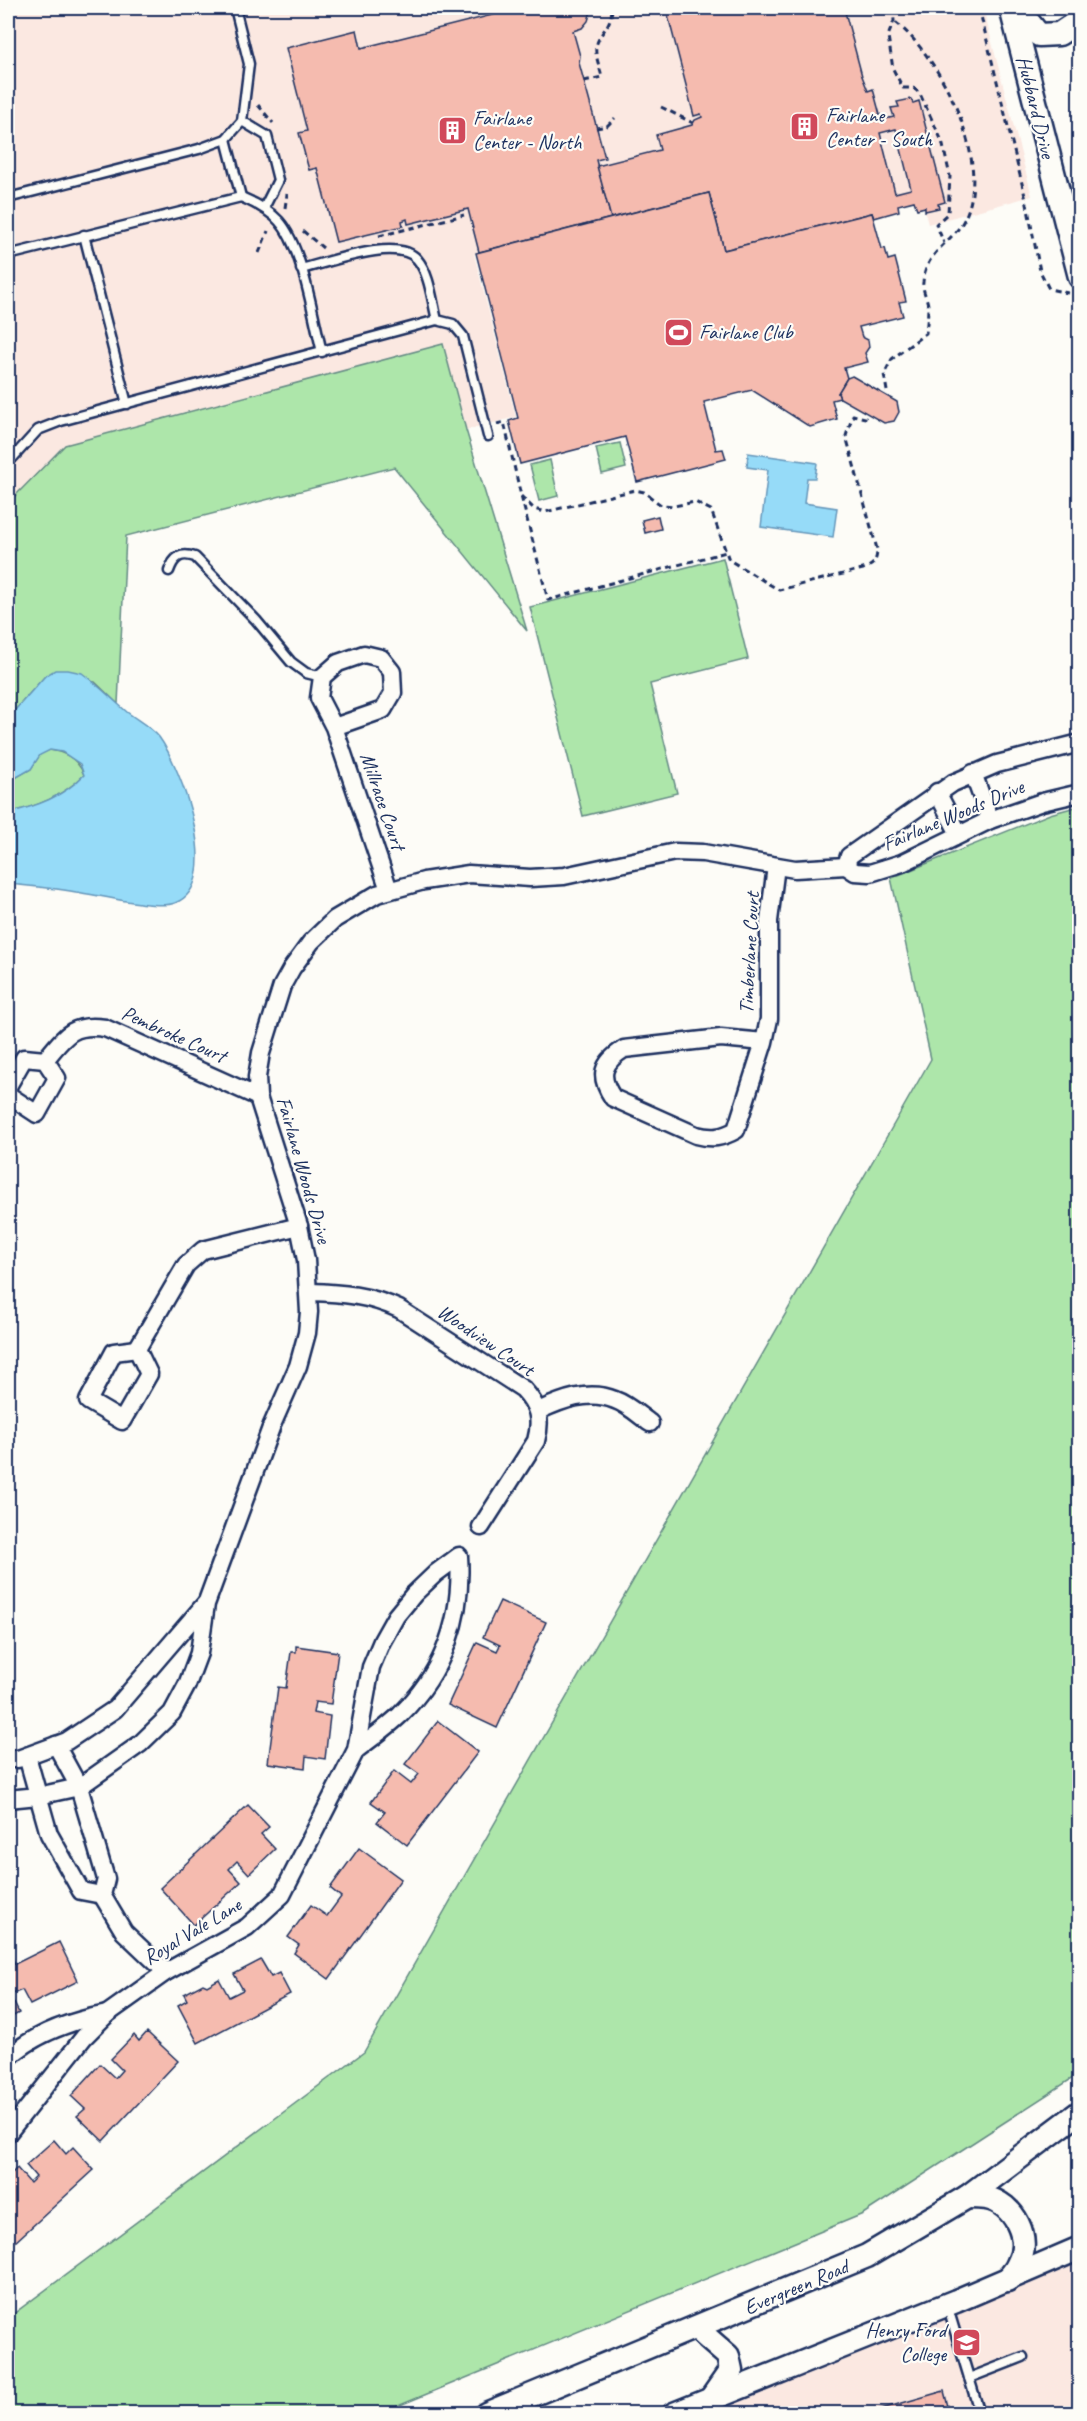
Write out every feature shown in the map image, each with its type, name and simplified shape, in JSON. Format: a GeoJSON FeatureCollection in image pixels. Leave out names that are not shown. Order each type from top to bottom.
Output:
{"type":"FeatureCollection","features":[{"type":"Feature","properties":{"kind":"street","name":"Hubbard Drive"},"geometry":{"type":"LineString","coordinates":[[1011,8],[1073,285]]}},
{"type":"Feature","properties":{"kind":"street"},"geometry":{"type":"LineString","coordinates":[[1023,8],[1026,19],[1039,35],[1059,34],[1080,20]]}},
{"type":"Feature","properties":{"kind":"street"},"geometry":{"type":"LineString","coordinates":[[322,677],[338,663],[364,654],[381,658],[392,672],[393,693],[384,710],[334,727]]}},
{"type":"Feature","properties":{"kind":"street","name":"Millrace Court"},"geometry":{"type":"LineString","coordinates":[[322,677],[319,698],[334,727],[389,890]]}},
{"type":"Feature","properties":{"kind":"street","name":"Fairlane Woods Drive"},"geometry":{"type":"LineString","coordinates":[[846,866],[849,856],[938,792],[973,773],[997,764],[1080,742]]}},
{"type":"Feature","properties":{"kind":"street"},"geometry":{"type":"LineString","coordinates":[[973,773],[990,820]]}},
{"type":"Feature","properties":{"kind":"street"},"geometry":{"type":"LineString","coordinates":[[938,792],[959,834]]}},
{"type":"Feature","properties":{"kind":"street","name":"Fairlane Woods Drive"},"geometry":{"type":"LineString","coordinates":[[8,1799],[38,1796],[79,1787],[140,1744],[172,1713],[187,1685],[199,1653],[206,1604],[272,1425],[298,1366],[307,1332],[310,1292],[306,1260],[299,1226],[258,1097],[257,1077],[261,1053],[282,986],[311,942],[335,920],[362,901],[389,890],[424,881],[469,874],[531,878],[564,876],[652,855],[675,852],[703,853],[795,869],[846,866],[855,872],[870,873],[888,868],[990,820],[1042,802],[1080,793]]}},
{"type":"Feature","properties":{"kind":"street","name":"Timberlane Court"},"geometry":{"type":"LineString","coordinates":[[764,1042],[721,1038],[624,1049],[611,1057],[603,1072],[605,1086],[613,1098],[696,1135],[710,1138],[725,1136],[736,1130],[764,1042],[769,1019],[769,921],[776,866]]}},
{"type":"Feature","properties":{"kind":"street","name":"Pembroke Court"},"geometry":{"type":"LineString","coordinates":[[45,1060],[67,1033],[92,1026],[105,1028],[258,1097]]}},
{"type":"Feature","properties":{"kind":"street"},"geometry":{"type":"LineString","coordinates":[[8,1086],[24,1058],[45,1060],[57,1078],[37,1114],[8,1095]]}},
{"type":"Feature","properties":{"kind":"street"},"geometry":{"type":"LineString","coordinates":[[137,1349],[186,1265],[196,1254],[216,1246],[299,1226]]}},
{"type":"Feature","properties":{"kind":"street","name":"Woodview Court"},"geometry":{"type":"LineString","coordinates":[[310,1292],[360,1295],[399,1309],[522,1389],[533,1400],[538,1411]]}},
{"type":"Feature","properties":{"kind":"street"},"geometry":{"type":"LineString","coordinates":[[481,1527],[536,1441],[540,1426],[538,1411],[562,1400],[600,1396],[616,1400],[650,1423]]}},
{"type":"Feature","properties":{"kind":"street","name":"Royal Vale Lane"},"geometry":{"type":"LineString","coordinates":[[8,2133],[84,2037],[107,2014],[166,1972],[247,1927],[282,1895],[356,1750],[371,1667],[381,1641],[414,1594],[436,1573],[459,1556],[461,1584],[456,1612],[448,1643],[434,1671],[399,1715],[356,1750]]}},
{"type":"Feature","properties":{"kind":"street","name":"Fairlane Woods Drive"},"geometry":{"type":"LineString","coordinates":[[8,1759],[18,1759],[67,1741],[115,1709],[206,1604]]}},
{"type":"Feature","properties":{"kind":"street"},"geometry":{"type":"LineString","coordinates":[[56,1745],[79,1787],[106,1879],[102,1895],[124,1932],[166,1972]]}},
{"type":"Feature","properties":{"kind":"street"},"geometry":{"type":"LineString","coordinates":[[27,1756],[49,1834],[81,1891],[102,1895]]}},
{"type":"Feature","properties":{"kind":"street","name":"Royal Vale Lane"},"geometry":{"type":"LineString","coordinates":[[8,2058],[20,2047],[48,2031],[78,2019],[107,2014]]}},
{"type":"Feature","properties":{"kind":"street","name":"Evergreen Road"},"geometry":{"type":"LineString","coordinates":[[486,2414],[867,2256],[967,2197],[1080,2112]]}},
{"type":"Feature","properties":{"kind":"street"},"geometry":{"type":"LineString","coordinates":[[967,2197],[987,2198],[1005,2207],[1018,2223],[1023,2242],[1019,2263],[1007,2280]]}},
{"type":"Feature","properties":{"kind":"street"},"geometry":{"type":"LineString","coordinates":[[674,2414],[947,2305],[1080,2248]]}},
{"type":"Feature","properties":{"kind":"street"},"geometry":{"type":"LineString","coordinates":[[696,2328],[728,2356],[731,2370],[710,2400]]}},
{"type":"Feature","properties":{"kind":"lane"},"geometry":{"type":"LineString","coordinates":[[8,198],[199,149],[226,139],[242,121],[249,64],[235,8]]}},
{"type":"Feature","properties":{"kind":"lane"},"geometry":{"type":"LineString","coordinates":[[242,121],[267,136],[278,180],[264,208]]}},
{"type":"Feature","properties":{"kind":"lane"},"geometry":{"type":"LineString","coordinates":[[226,139],[241,196]]}},
{"type":"Feature","properties":{"kind":"lane"},"geometry":{"type":"LineString","coordinates":[[8,255],[241,196],[264,208],[280,222],[295,246],[322,352]]}},
{"type":"Feature","properties":{"kind":"lane"},"geometry":{"type":"LineString","coordinates":[[84,235],[127,404]]}},
{"type":"Feature","properties":{"kind":"lane"},"geometry":{"type":"LineString","coordinates":[[301,269],[386,249],[403,250],[416,257],[425,272],[437,320]]}},
{"type":"Feature","properties":{"kind":"lane"},"geometry":{"type":"LineString","coordinates":[[8,463],[38,430],[62,421],[437,320],[453,324],[463,336],[488,436]]}},
{"type":"Feature","properties":{"kind":"lane"},"geometry":{"type":"LineString","coordinates":[[169,571],[173,560],[179,555],[188,554],[204,563],[218,582],[256,620],[291,662],[306,673],[322,677]]}},
{"type":"Feature","properties":{"kind":"lane"},"geometry":{"type":"LineString","coordinates":[[947,2305],[980,2414]]}},
{"type":"Feature","properties":{"kind":"lane"},"geometry":{"type":"LineString","coordinates":[[969,2378],[1023,2357]]}},
{"type":"Feature","properties":{"kind":"path"},"geometry":{"type":"LineString","coordinates":[[584,81],[602,76],[596,50],[597,42],[612,18],[612,8]]}},
{"type":"Feature","properties":{"kind":"path"},"geometry":{"type":"LineString","coordinates":[[893,8],[894,21],[888,36],[893,69],[903,88],[914,88],[920,94],[942,141],[950,176],[948,213],[936,224],[944,243]]}},
{"type":"Feature","properties":{"kind":"path"},"geometry":{"type":"LineString","coordinates":[[979,8],[1027,204],[1040,271],[1050,289],[1073,285]]}},
{"type":"Feature","properties":{"kind":"path"},"geometry":{"type":"LineString","coordinates":[[887,391],[884,374],[892,359],[926,333],[928,304],[923,284],[931,256],[965,218],[973,190],[970,152],[956,104],[930,61],[905,30],[894,21]]}},
{"type":"Feature","properties":{"kind":"path"},"geometry":{"type":"LineString","coordinates":[[258,96],[258,105],[273,122],[275,133]]}},
{"type":"Feature","properties":{"kind":"path"},"geometry":{"type":"LineString","coordinates":[[661,107],[693,123]]}},
{"type":"Feature","properties":{"kind":"path"},"geometry":{"type":"LineString","coordinates":[[596,128],[607,126],[615,118]]}},
{"type":"Feature","properties":{"kind":"path"},"geometry":{"type":"LineString","coordinates":[[288,189],[285,206],[288,216]]}},
{"type":"Feature","properties":{"kind":"path"},"geometry":{"type":"LineString","coordinates":[[378,236],[464,215]]}},
{"type":"Feature","properties":{"kind":"path"},"geometry":{"type":"LineString","coordinates":[[296,224],[319,248],[324,249]]}},
{"type":"Feature","properties":{"kind":"path"},"geometry":{"type":"LineString","coordinates":[[259,253],[268,231]]}},
{"type":"Feature","properties":{"kind":"path"},"geometry":{"type":"LineString","coordinates":[[520,496],[534,509],[545,512],[635,490],[645,492],[661,505],[674,506],[695,502],[711,510],[729,560],[779,590],[873,565],[877,558],[877,549],[846,436],[853,415],[869,419]]}},
{"type":"Feature","properties":{"kind":"path"},"geometry":{"type":"LineString","coordinates":[[504,422],[520,496],[548,600],[726,552]]}},
{"type":"Feature","properties":{"kind":"shaded area"},"geometry":{"type":"Polygon","coordinates":[[[8,8],[983,8],[1032,196],[928,224],[921,199],[708,193],[474,254],[516,417],[466,430],[443,344],[65,445],[8,503],[8,8]]]}},
{"type":"Feature","properties":{"kind":"shaded area","name":"Henry Ford College"},"geometry":{"type":"Polygon","coordinates":[[[1079,2248],[1079,2413],[674,2414],[1079,2248]]]}},
{"type":"Feature","properties":{"kind":"green space"},"geometry":{"type":"Polygon","coordinates":[[[443,344],[466,430],[527,631],[394,467],[126,536],[118,704],[95,682],[45,676],[8,718],[8,503],[65,445],[443,344]]]}},
{"type":"Feature","properties":{"kind":"green space"},"geometry":{"type":"Polygon","coordinates":[[[620,443],[626,468],[602,474],[596,448],[620,443]]]}},
{"type":"Feature","properties":{"kind":"green space"},"geometry":{"type":"Polygon","coordinates":[[[550,460],[558,496],[539,501],[530,465],[550,460]]]}},
{"type":"Feature","properties":{"kind":"green space"},"geometry":{"type":"Polygon","coordinates":[[[723,558],[748,659],[650,684],[677,793],[583,816],[530,607],[723,558]]]}},
{"type":"Feature","properties":{"kind":"green space"},"geometry":{"type":"Polygon","coordinates":[[[49,750],[71,757],[84,775],[76,783],[49,800],[8,813],[8,782],[31,769],[40,754],[49,750]]]}},
{"type":"Feature","properties":{"kind":"green space"},"geometry":{"type":"Polygon","coordinates":[[[1079,806],[1079,2074],[863,2214],[381,2413],[8,2413],[8,2318],[364,2052],[931,1059],[891,878],[1050,814],[1079,806]]]}},
{"type":"Feature","properties":{"kind":"water"},"geometry":{"type":"Polygon","coordinates":[[[748,453],[817,463],[815,478],[807,478],[804,503],[837,508],[833,537],[761,527],[768,470],[747,467],[748,453]]]}},
{"type":"Feature","properties":{"kind":"water"},"geometry":{"type":"Polygon","coordinates":[[[55,670],[82,673],[127,712],[156,733],[168,752],[187,798],[198,850],[197,874],[190,892],[175,903],[155,905],[42,887],[8,884],[8,813],[49,800],[76,783],[84,775],[80,764],[62,752],[50,750],[40,755],[31,769],[8,782],[8,718],[45,676],[55,670]]]}},
{"type":"Feature","properties":{"kind":"building","name":"Fairlane Center - North"},"geometry":{"type":"Polygon","coordinates":[[[520,8],[535,8],[536,11],[542,8],[592,8],[588,21],[582,28],[573,31],[580,56],[579,63],[605,158],[596,160],[611,218],[479,252],[468,209],[408,224],[407,219],[402,221],[403,226],[336,242],[317,168],[309,170],[299,133],[307,131],[286,48],[357,30],[361,48],[520,8]]]}},
{"type":"Feature","properties":{"kind":"building","name":"Fairlane Center - South"},"geometry":{"type":"Polygon","coordinates":[[[666,8],[844,8],[862,76],[868,91],[873,89],[880,115],[875,116],[876,121],[894,117],[891,108],[899,107],[897,102],[911,99],[913,103],[919,101],[945,202],[938,204],[939,208],[925,211],[925,207],[917,209],[914,201],[898,205],[899,211],[874,218],[872,213],[724,250],[709,193],[611,218],[597,166],[660,150],[656,135],[692,125],[695,120],[702,117],[701,114],[694,116],[666,8]],[[896,129],[880,133],[895,193],[911,189],[896,129]]]}},
{"type":"Feature","properties":{"kind":"building","name":"Fairlane Club"},"geometry":{"type":"Polygon","coordinates":[[[709,193],[724,250],[872,213],[882,249],[885,248],[888,260],[895,258],[906,301],[899,302],[903,316],[859,327],[862,337],[868,340],[869,347],[865,353],[868,362],[844,368],[847,378],[838,393],[840,398],[832,400],[837,419],[810,427],[752,390],[704,402],[716,450],[723,449],[726,459],[637,482],[625,437],[520,464],[509,421],[518,418],[476,253],[709,193]]]}},
{"type":"Feature","properties":{"kind":"building"},"geometry":{"type":"Polygon","coordinates":[[[852,376],[897,402],[899,412],[894,421],[884,423],[840,398],[838,393],[847,378],[852,376]]]}},
{"type":"Feature","properties":{"kind":"building"},"geometry":{"type":"Polygon","coordinates":[[[658,516],[661,529],[645,533],[642,520],[658,516]]]}},
{"type":"Feature","properties":{"kind":"building"},"geometry":{"type":"Polygon","coordinates":[[[500,1601],[546,1622],[497,1728],[448,1705],[477,1642],[497,1651],[500,1645],[483,1637],[500,1601]]]}},
{"type":"Feature","properties":{"kind":"building"},"geometry":{"type":"Polygon","coordinates":[[[296,1646],[338,1652],[331,1704],[315,1702],[313,1713],[330,1716],[325,1759],[306,1756],[305,1768],[268,1763],[278,1687],[286,1688],[291,1652],[296,1652],[296,1646]]]}},
{"type":"Feature","properties":{"kind":"building"},"geometry":{"type":"Polygon","coordinates":[[[438,1721],[478,1752],[407,1845],[377,1822],[385,1812],[371,1802],[394,1771],[411,1784],[419,1774],[405,1764],[438,1721]]]}},
{"type":"Feature","properties":{"kind":"building"},"geometry":{"type":"Polygon","coordinates":[[[248,1805],[269,1827],[261,1834],[275,1849],[249,1874],[237,1861],[229,1869],[241,1882],[194,1925],[160,1888],[248,1805]]]}},
{"type":"Feature","properties":{"kind":"building"},"geometry":{"type":"Polygon","coordinates":[[[359,1848],[401,1879],[329,1979],[294,1953],[299,1945],[288,1937],[311,1905],[327,1916],[341,1897],[330,1888],[359,1848]]]}},
{"type":"Feature","properties":{"kind":"building"},"geometry":{"type":"Polygon","coordinates":[[[59,1942],[78,1981],[30,2005],[22,1990],[10,1995],[19,2013],[8,2019],[8,1960],[12,1957],[15,1964],[59,1942]]]}},
{"type":"Feature","properties":{"kind":"building"},"geometry":{"type":"Polygon","coordinates":[[[261,1960],[271,1977],[279,1973],[290,1994],[198,2043],[178,2005],[187,2000],[184,1994],[219,1979],[229,1997],[243,1990],[234,1974],[261,1960]]]}},
{"type":"Feature","properties":{"kind":"building"},"geometry":{"type":"Polygon","coordinates":[[[147,2032],[178,2061],[103,2141],[77,2116],[85,2109],[71,2096],[100,2064],[115,2078],[122,2070],[111,2059],[134,2035],[139,2041],[147,2032]]]}},
{"type":"Feature","properties":{"kind":"building"},"geometry":{"type":"Polygon","coordinates":[[[54,2140],[66,2154],[73,2147],[94,2170],[14,2243],[8,2236],[8,2177],[17,2168],[30,2183],[36,2177],[26,2165],[54,2140]]]}},
{"type":"Feature","properties":{"kind":"building"},"geometry":{"type":"Polygon","coordinates":[[[944,2391],[950,2414],[864,2414],[944,2391]]]}},
{"type":"Feature","properties":{"kind":"building"},"geometry":{"type":"Polygon","coordinates":[[[1057,2407],[1080,2409],[1080,2414],[1045,2414],[1057,2407]]]}},
{"type":"Feature","properties":{"kind":"place","name":"Fairlane Center - South"},"geometry":{"type":"Point","coordinates":[805,127]}},
{"type":"Feature","properties":{"kind":"place","name":"Fairlane Center - North"},"geometry":{"type":"Point","coordinates":[452,130]}},
{"type":"Feature","properties":{"kind":"place","name":"Fairlane Club"},"geometry":{"type":"Point","coordinates":[678,332]}},
{"type":"Feature","properties":{"kind":"place","name":"Henry Ford College"},"geometry":{"type":"Point","coordinates":[967,2342]}}]}
